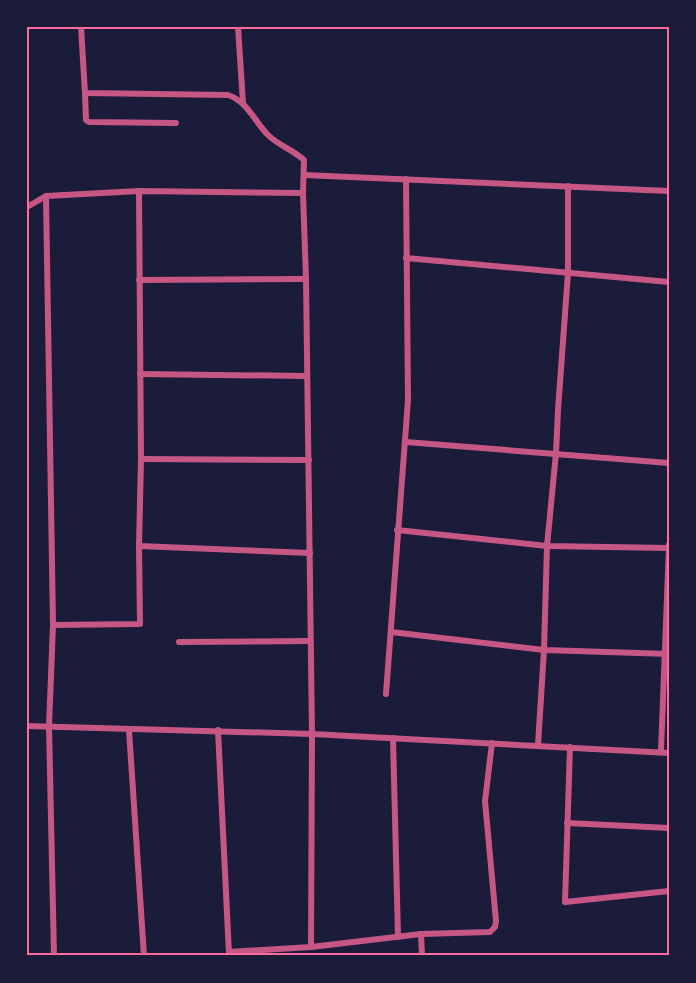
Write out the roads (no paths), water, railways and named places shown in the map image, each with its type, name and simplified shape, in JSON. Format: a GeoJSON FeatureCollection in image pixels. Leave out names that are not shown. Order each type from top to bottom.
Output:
{"type":"FeatureCollection","features":[{"type":"Feature","properties":{"kind":"street"},"geometry":{"type":"LineString","coordinates":[[81,27],[86,120],[89,122],[176,123]]}},
{"type":"Feature","properties":{"kind":"street"},"geometry":{"type":"LineString","coordinates":[[238,27],[243,103]]}},
{"type":"Feature","properties":{"kind":"street"},"geometry":{"type":"LineString","coordinates":[[85,93],[228,95],[243,103],[272,139],[304,160],[312,734],[311,946]]}},
{"type":"Feature","properties":{"kind":"street"},"geometry":{"type":"LineString","coordinates":[[304,175],[669,191]]}},
{"type":"Feature","properties":{"kind":"street"},"geometry":{"type":"LineString","coordinates":[[386,694],[408,400],[406,179]]}},
{"type":"Feature","properties":{"kind":"street"},"geometry":{"type":"LineString","coordinates":[[538,745],[547,546],[556,453],[568,273],[568,186]]}},
{"type":"Feature","properties":{"kind":"street"},"geometry":{"type":"LineString","coordinates":[[27,207],[46,196],[139,191],[303,193]]}},
{"type":"Feature","properties":{"kind":"street"},"geometry":{"type":"LineString","coordinates":[[53,625],[140,624],[139,191]]}},
{"type":"Feature","properties":{"kind":"street"},"geometry":{"type":"LineString","coordinates":[[46,196],[53,625],[49,726],[54,956]]}},
{"type":"Feature","properties":{"kind":"street"},"geometry":{"type":"LineString","coordinates":[[406,258],[669,282]]}},
{"type":"Feature","properties":{"kind":"street"},"geometry":{"type":"LineString","coordinates":[[139,280],[306,279]]}},
{"type":"Feature","properties":{"kind":"street"},"geometry":{"type":"LineString","coordinates":[[140,374],[306,376]]}},
{"type":"Feature","properties":{"kind":"street"},"geometry":{"type":"LineString","coordinates":[[406,442],[669,463]]}},
{"type":"Feature","properties":{"kind":"street"},"geometry":{"type":"LineString","coordinates":[[141,459],[309,460]]}},
{"type":"Feature","properties":{"kind":"street"},"geometry":{"type":"LineString","coordinates":[[397,530],[547,546],[669,547],[667,654],[661,752]]}},
{"type":"Feature","properties":{"kind":"street"},"geometry":{"type":"LineString","coordinates":[[139,546],[310,553]]}},
{"type":"Feature","properties":{"kind":"street"},"geometry":{"type":"LineString","coordinates":[[391,632],[544,650],[667,654]]}},
{"type":"Feature","properties":{"kind":"street"},"geometry":{"type":"LineString","coordinates":[[179,642],[310,642]]}},
{"type":"Feature","properties":{"kind":"street"},"geometry":{"type":"LineString","coordinates":[[27,726],[129,730],[218,730],[669,753]]}},
{"type":"Feature","properties":{"kind":"street"},"geometry":{"type":"LineString","coordinates":[[129,730],[144,956]]}},
{"type":"Feature","properties":{"kind":"street"},"geometry":{"type":"LineString","coordinates":[[218,730],[229,954],[420,934],[490,932],[495,927],[496,921],[485,801],[492,743]]}},
{"type":"Feature","properties":{"kind":"street"},"geometry":{"type":"LineString","coordinates":[[393,738],[398,938]]}},
{"type":"Feature","properties":{"kind":"street"},"geometry":{"type":"LineString","coordinates":[[570,747],[565,902],[669,891]]}},
{"type":"Feature","properties":{"kind":"street"},"geometry":{"type":"LineString","coordinates":[[567,823],[669,828]]}},
{"type":"Feature","properties":{"kind":"street"},"geometry":{"type":"LineString","coordinates":[[420,934],[422,956]]}}]}
